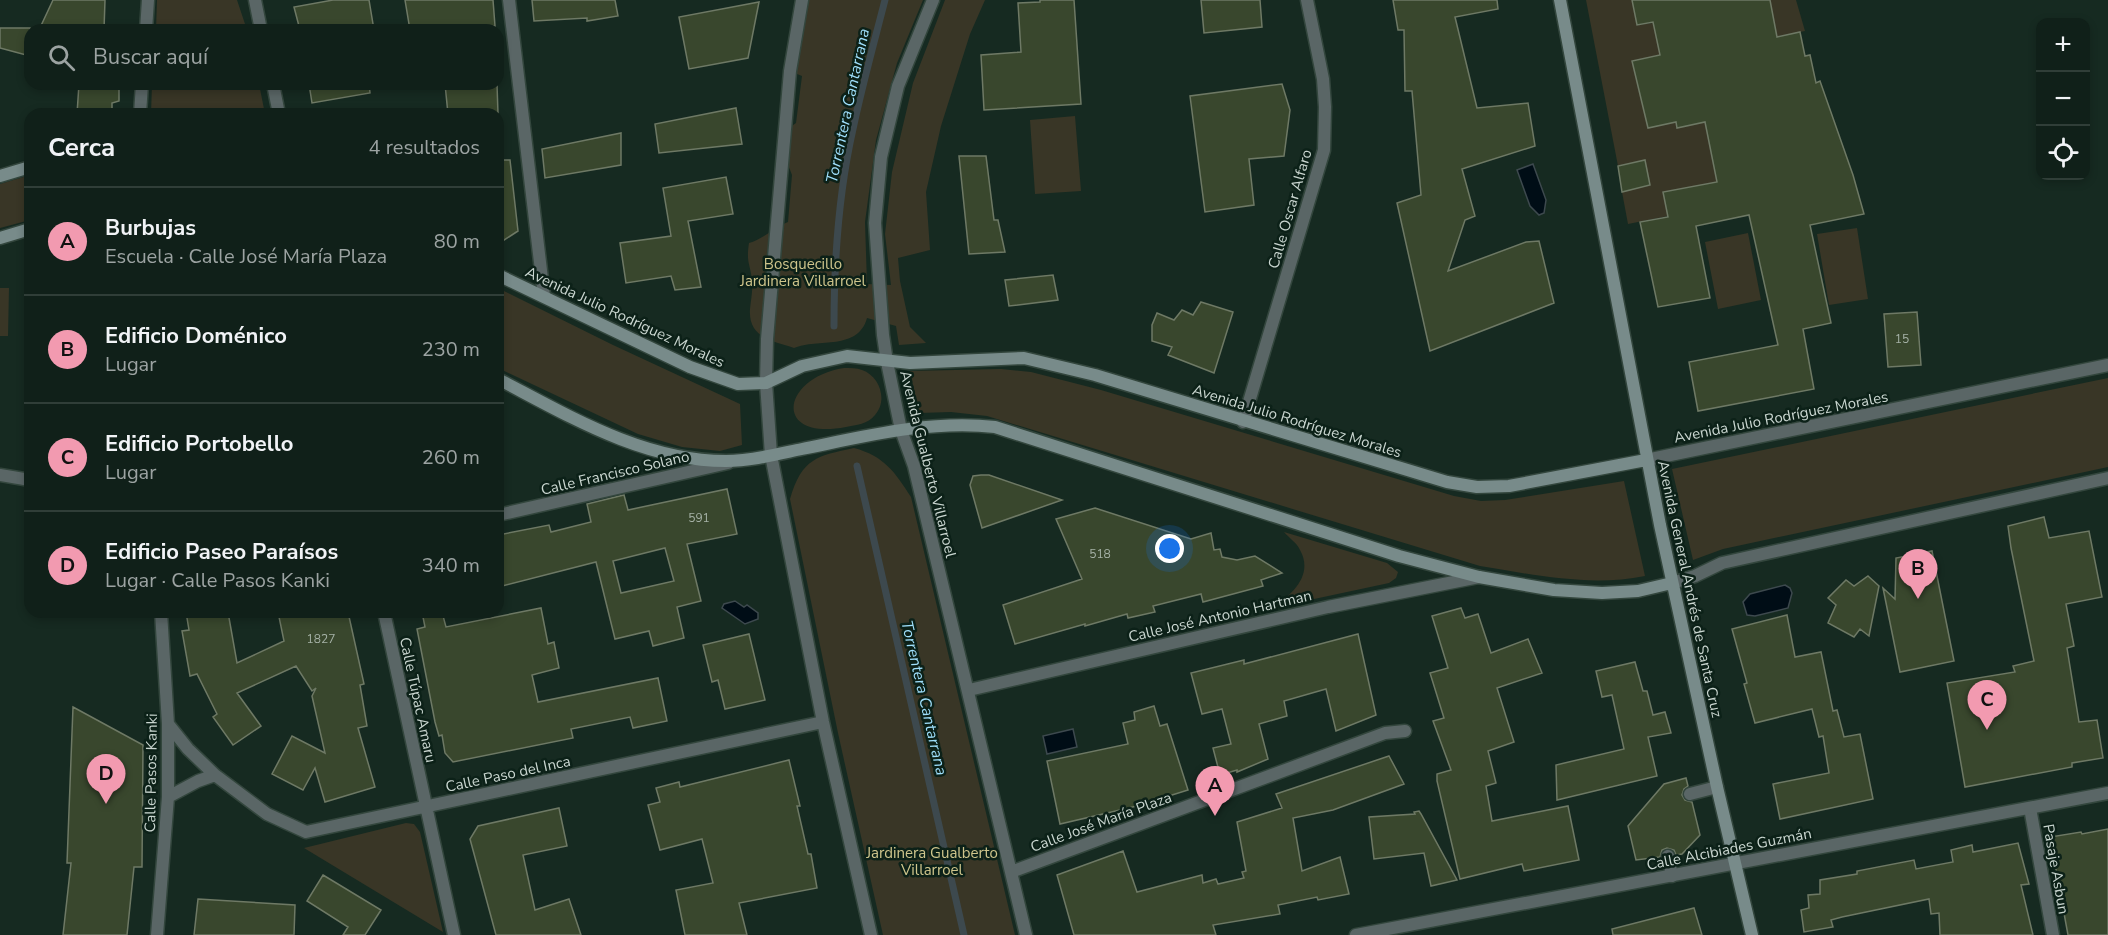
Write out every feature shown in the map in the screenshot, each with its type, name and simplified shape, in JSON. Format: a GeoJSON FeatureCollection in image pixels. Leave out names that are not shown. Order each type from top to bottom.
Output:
{"type":"FeatureCollection","features":[{"type":"Feature","properties":{"kind":"main road","name":"Avenida General Andrés de Santa Cruz"},"geometry":{"type":"LineString","coordinates":[[1560,0],[1646,460],[1717,788],[1752,935]]}},
{"type":"Feature","properties":{"kind":"main road"},"geometry":{"type":"LineString","coordinates":[[0,176],[24,169]]}},
{"type":"Feature","properties":{"kind":"main road"},"geometry":{"type":"LineString","coordinates":[[0,238],[24,231]]}},
{"type":"Feature","properties":{"kind":"main road","name":"Avenida Julio Rodríguez Morales"},"geometry":{"type":"LineString","coordinates":[[504,278],[690,367],[738,384],[766,383],[802,366],[829,358],[847,356],[910,363],[1024,358],[1095,375],[1447,482],[1477,487],[1509,486],[1646,460]]}},
{"type":"Feature","properties":{"kind":"main road"},"geometry":{"type":"LineString","coordinates":[[504,382],[595,430],[686,458],[739,460],[946,424],[995,427],[1399,556],[1479,577],[1554,590],[1602,593],[1638,591],[1672,584]]}},
{"type":"Feature","properties":{"kind":"street"},"geometry":{"type":"LineString","coordinates":[[146,24],[148,0]]}},
{"type":"Feature","properties":{"kind":"street"},"geometry":{"type":"LineString","coordinates":[[255,0],[260,24]]}},
{"type":"Feature","properties":{"kind":"street"},"geometry":{"type":"LineString","coordinates":[[509,0],[544,296]]}},
{"type":"Feature","properties":{"kind":"street"},"geometry":{"type":"LineString","coordinates":[[802,0],[790,71],[776,224],[766,383],[771,455],[823,722],[871,935]]}},
{"type":"Feature","properties":{"kind":"street","name":"Avenida Gualberto Villarroel"},"geometry":{"type":"LineString","coordinates":[[933,0],[898,86],[881,157],[875,223],[883,335],[901,430],[914,466],[1026,935]]}},
{"type":"Feature","properties":{"kind":"street","name":"Calle Oscar Alfaro"},"geometry":{"type":"LineString","coordinates":[[1244,422],[1324,150],[1323,79],[1307,0]]}},
{"type":"Feature","properties":{"kind":"street"},"geometry":{"type":"LineString","coordinates":[[140,108],[142,90]]}},
{"type":"Feature","properties":{"kind":"street"},"geometry":{"type":"LineString","coordinates":[[274,90],[278,108]]}},
{"type":"Feature","properties":{"kind":"street","name":"Avenida Julio Rodríguez Morales"},"geometry":{"type":"LineString","coordinates":[[1646,460],[2108,365]]}},
{"type":"Feature","properties":{"kind":"street","name":"Calle Francisco Solano"},"geometry":{"type":"LineString","coordinates":[[504,514],[739,460]]}},
{"type":"Feature","properties":{"kind":"street"},"geometry":{"type":"LineString","coordinates":[[0,475],[24,479]]}},
{"type":"Feature","properties":{"kind":"street"},"geometry":{"type":"LineString","coordinates":[[1672,584],[1722,563],[2108,478]]}},
{"type":"Feature","properties":{"kind":"street","name":"Calle José Antonio Hartman"},"geometry":{"type":"LineString","coordinates":[[969,690],[1328,607],[1479,577]]}},
{"type":"Feature","properties":{"kind":"street","name":"Calle Pasos Kanki"},"geometry":{"type":"LineString","coordinates":[[157,935],[168,797],[168,724],[161,618]]}},
{"type":"Feature","properties":{"kind":"street","name":"Calle Túpac Amaru"},"geometry":{"type":"LineString","coordinates":[[385,618],[454,935]]}},
{"type":"Feature","properties":{"kind":"street","name":"Calle Paso del Inca"},"geometry":{"type":"LineString","coordinates":[[168,724],[188,749],[215,775],[267,814],[306,832],[823,722]]}},
{"type":"Feature","properties":{"kind":"street","name":"Calle José María Plaza"},"geometry":{"type":"LineString","coordinates":[[1011,872],[1385,733],[1405,731]]}},
{"type":"Feature","properties":{"kind":"street"},"geometry":{"type":"LineString","coordinates":[[168,797],[215,775]]}},
{"type":"Feature","properties":{"kind":"street"},"geometry":{"type":"LineString","coordinates":[[1690,794],[1717,788]]}},
{"type":"Feature","properties":{"kind":"street","name":"Calle Alcibiades Guzmán"},"geometry":{"type":"LineString","coordinates":[[1356,935],[2108,793]]}},
{"type":"Feature","properties":{"kind":"street","name":"Pasaje Asbun"},"geometry":{"type":"LineString","coordinates":[[2030,808],[2052,935]]}},
{"type":"Feature","properties":{"kind":"street"},"geometry":{"type":"LineString","coordinates":[[1668,856],[1672,876]]}},
{"type":"Feature","properties":{"kind":"green space"},"geometry":{"type":"Polygon","coordinates":[[[157,0],[237,0],[245,24],[156,24],[157,0]]]}},
{"type":"Feature","properties":{"kind":"green space","name":"Bosquecillo Jardinera Villarroel"},"geometry":{"type":"Polygon","coordinates":[[[802,0],[923,0],[897,63],[876,140],[865,222],[867,284],[891,285],[885,234],[892,172],[913,83],[945,0],[985,0],[970,34],[941,126],[926,192],[930,250],[898,258],[900,281],[910,327],[926,343],[899,345],[896,326],[867,318],[855,335],[846,339],[794,348],[763,337],[750,319],[752,284],[748,259],[749,243],[788,222],[792,175],[787,162],[789,128],[796,123],[802,76],[797,74],[786,50],[802,0]]]}},
{"type":"Feature","properties":{"kind":"green space"},"geometry":{"type":"Polygon","coordinates":[[[1586,0],[1632,0],[1637,25],[1653,23],[1660,55],[1632,61],[1648,127],[1676,121],[1678,128],[1705,122],[1717,183],[1664,192],[1668,216],[1628,224],[1622,192],[1650,185],[1645,160],[1618,166],[1586,0]]]}},
{"type":"Feature","properties":{"kind":"green space"},"geometry":{"type":"Polygon","coordinates":[[[1691,0],[1796,0],[1805,31],[1679,56],[1691,0]]]}},
{"type":"Feature","properties":{"kind":"green space"},"geometry":{"type":"Polygon","coordinates":[[[152,90],[260,90],[264,108],[151,108],[152,90]]]}},
{"type":"Feature","properties":{"kind":"green space"},"geometry":{"type":"Polygon","coordinates":[[[1075,116],[1081,191],[1035,194],[1030,120],[1075,116]]]}},
{"type":"Feature","properties":{"kind":"green space"},"geometry":{"type":"Polygon","coordinates":[[[24,177],[24,222],[0,228],[0,184],[24,177]]]}},
{"type":"Feature","properties":{"kind":"green space"},"geometry":{"type":"Polygon","coordinates":[[[1857,228],[1868,299],[1829,305],[1817,234],[1857,228]]]}},
{"type":"Feature","properties":{"kind":"green space"},"geometry":{"type":"Polygon","coordinates":[[[1748,233],[1761,300],[1718,309],[1705,242],[1748,233]]]}},
{"type":"Feature","properties":{"kind":"green space"},"geometry":{"type":"Polygon","coordinates":[[[0,288],[9,288],[8,336],[0,336],[0,288]]]}},
{"type":"Feature","properties":{"kind":"green space"},"geometry":{"type":"Polygon","coordinates":[[[504,291],[740,404],[742,445],[720,451],[682,447],[638,434],[504,371],[504,291]]]}},
{"type":"Feature","properties":{"kind":"green space"},"geometry":{"type":"Polygon","coordinates":[[[844,368],[860,369],[868,373],[877,383],[881,403],[875,415],[858,425],[822,429],[806,425],[796,417],[794,406],[797,395],[807,383],[823,374],[844,368]]]}},
{"type":"Feature","properties":{"kind":"green space"},"geometry":{"type":"Polygon","coordinates":[[[1001,369],[1031,372],[1101,390],[1454,496],[1481,501],[1505,500],[1624,481],[1645,576],[1583,580],[1480,566],[987,416],[951,412],[919,413],[910,371],[1001,369]]]}},
{"type":"Feature","properties":{"kind":"green space"},"geometry":{"type":"Polygon","coordinates":[[[2108,378],[2108,467],[1723,549],[1693,560],[1672,469],[2108,378]]]}},
{"type":"Feature","properties":{"kind":"green space","name":"Jardinera Gualberto Villarroel"},"geometry":{"type":"Polygon","coordinates":[[[854,448],[881,460],[888,466],[911,497],[1015,935],[883,935],[838,733],[790,499],[800,475],[813,461],[854,448]]]}},
{"type":"Feature","properties":{"kind":"green space"},"geometry":{"type":"Polygon","coordinates":[[[1284,532],[1387,563],[1398,572],[1396,578],[1389,583],[1272,608],[1293,591],[1303,576],[1304,559],[1299,547],[1284,532]]]}},
{"type":"Feature","properties":{"kind":"green space"},"geometry":{"type":"Polygon","coordinates":[[[406,823],[414,824],[420,832],[443,932],[304,848],[406,823]]]}},
{"type":"Feature","properties":{"kind":"shaded area"},"geometry":{"type":"Polygon","coordinates":[[[1533,164],[1546,200],[1544,213],[1539,215],[1530,206],[1517,170],[1533,164]]]}},
{"type":"Feature","properties":{"kind":"shaded area"},"geometry":{"type":"Polygon","coordinates":[[[1785,585],[1792,593],[1788,608],[1755,616],[1747,615],[1743,602],[1750,594],[1785,585]]]}},
{"type":"Feature","properties":{"kind":"shaded area"},"geometry":{"type":"Polygon","coordinates":[[[735,601],[744,607],[747,605],[758,613],[758,619],[745,624],[722,608],[724,604],[735,601]]]}},
{"type":"Feature","properties":{"kind":"shaded area"},"geometry":{"type":"Polygon","coordinates":[[[1073,729],[1077,747],[1047,754],[1043,736],[1073,729]]]}},
{"type":"Feature","properties":{"kind":"building"},"geometry":{"type":"Polygon","coordinates":[[[53,0],[105,0],[104,24],[42,24],[53,0]]]}},
{"type":"Feature","properties":{"kind":"building"},"geometry":{"type":"Polygon","coordinates":[[[333,0],[369,0],[373,24],[298,24],[294,7],[333,0]]]}},
{"type":"Feature","properties":{"kind":"building"},"geometry":{"type":"Polygon","coordinates":[[[405,0],[493,0],[495,24],[409,24],[405,0]]]}},
{"type":"Feature","properties":{"kind":"building"},"geometry":{"type":"Polygon","coordinates":[[[532,0],[615,0],[618,16],[587,21],[587,18],[534,21],[532,0]]]}},
{"type":"Feature","properties":{"kind":"building"},"geometry":{"type":"Polygon","coordinates":[[[1040,0],[1074,0],[1081,104],[984,110],[981,55],[1021,52],[1018,3],[1040,2],[1040,0]]]}},
{"type":"Feature","properties":{"kind":"building"},"geometry":{"type":"Polygon","coordinates":[[[1201,0],[1260,0],[1262,27],[1204,33],[1201,0]]]}},
{"type":"Feature","properties":{"kind":"building"},"geometry":{"type":"Polygon","coordinates":[[[1393,0],[1497,0],[1498,9],[1455,17],[1477,108],[1528,103],[1535,146],[1462,169],[1475,216],[1465,220],[1448,271],[1526,242],[1539,241],[1554,303],[1430,351],[1397,203],[1421,195],[1412,91],[1405,91],[1404,30],[1398,30],[1393,0]]]}},
{"type":"Feature","properties":{"kind":"building"},"geometry":{"type":"Polygon","coordinates":[[[1632,0],[1770,0],[1777,37],[1800,32],[1805,56],[1810,55],[1816,83],[1820,81],[1853,175],[1864,214],[1810,225],[1831,323],[1803,329],[1814,389],[1698,411],[1689,362],[1778,345],[1749,215],[1696,226],[1710,298],[1658,307],[1640,222],[1668,217],[1663,192],[1717,182],[1705,122],[1677,128],[1676,122],[1648,128],[1632,61],[1660,55],[1653,22],[1637,25],[1632,0]]]}},
{"type":"Feature","properties":{"kind":"building"},"geometry":{"type":"Polygon","coordinates":[[[759,2],[748,58],[689,69],[679,17],[759,2]]]}},
{"type":"Feature","properties":{"kind":"building"},"geometry":{"type":"Polygon","coordinates":[[[0,28],[24,28],[24,54],[0,48],[0,28]]]}},
{"type":"Feature","properties":{"kind":"building"},"geometry":{"type":"Polygon","coordinates":[[[1282,84],[1290,110],[1284,156],[1249,159],[1254,205],[1205,212],[1190,96],[1282,84]]]}},
{"type":"Feature","properties":{"kind":"building"},"geometry":{"type":"Polygon","coordinates":[[[79,90],[119,90],[119,101],[112,103],[112,108],[77,108],[79,90]]]}},
{"type":"Feature","properties":{"kind":"building"},"geometry":{"type":"Polygon","coordinates":[[[310,90],[370,90],[370,93],[312,103],[310,90]]]}},
{"type":"Feature","properties":{"kind":"building"},"geometry":{"type":"Polygon","coordinates":[[[446,90],[497,90],[498,108],[447,108],[446,90]]]}},
{"type":"Feature","properties":{"kind":"building"},"geometry":{"type":"Polygon","coordinates":[[[736,108],[742,144],[659,153],[655,124],[736,108]]]}},
{"type":"Feature","properties":{"kind":"building"},"geometry":{"type":"Polygon","coordinates":[[[621,133],[621,165],[545,178],[542,149],[621,133]]]}},
{"type":"Feature","properties":{"kind":"building"},"geometry":{"type":"Polygon","coordinates":[[[959,156],[986,156],[994,220],[998,220],[1005,252],[969,254],[959,156]]]}},
{"type":"Feature","properties":{"kind":"building"},"geometry":{"type":"Polygon","coordinates":[[[504,160],[510,160],[518,231],[504,240],[504,160]]]}},
{"type":"Feature","properties":{"kind":"building"},"geometry":{"type":"Polygon","coordinates":[[[1645,160],[1650,185],[1622,192],[1618,166],[1645,160]]]}},
{"type":"Feature","properties":{"kind":"building"},"geometry":{"type":"Polygon","coordinates":[[[726,177],[733,214],[688,221],[701,287],[675,290],[671,276],[626,283],[620,243],[671,236],[663,188],[726,177]]]}},
{"type":"Feature","properties":{"kind":"building"},"geometry":{"type":"Polygon","coordinates":[[[1053,275],[1058,300],[1009,306],[1005,280],[1053,275]]]}},
{"type":"Feature","properties":{"kind":"building"},"geometry":{"type":"Polygon","coordinates":[[[1201,302],[1233,312],[1214,373],[1168,355],[1172,347],[1152,341],[1152,325],[1157,313],[1174,320],[1182,310],[1193,315],[1201,302]]]}},
{"type":"Feature","properties":{"kind":"building"},"geometry":{"type":"Polygon","coordinates":[[[1917,312],[1921,365],[1888,367],[1884,314],[1917,312]]]}},
{"type":"Feature","properties":{"kind":"building"},"geometry":{"type":"Polygon","coordinates":[[[989,475],[1062,500],[982,528],[970,485],[973,476],[989,475]]]}},
{"type":"Feature","properties":{"kind":"building"},"geometry":{"type":"Polygon","coordinates":[[[727,489],[737,534],[687,544],[701,601],[677,607],[684,638],[653,646],[649,631],[615,639],[596,562],[504,585],[504,534],[549,525],[551,532],[591,522],[587,504],[624,495],[628,510],[727,489]],[[665,548],[613,561],[621,593],[674,581],[665,548]]]}},
{"type":"Feature","properties":{"kind":"building"},"geometry":{"type":"Polygon","coordinates":[[[1095,508],[1191,539],[1211,533],[1214,550],[1220,549],[1222,557],[1237,560],[1255,556],[1282,573],[1261,580],[1263,586],[1203,602],[1201,594],[1153,606],[1155,612],[1128,618],[1127,614],[1015,644],[1003,605],[1082,579],[1056,519],[1095,508]]]}},
{"type":"Feature","properties":{"kind":"building"},"geometry":{"type":"Polygon","coordinates":[[[2044,517],[2049,538],[2089,531],[2102,597],[2066,604],[2074,646],[2067,648],[2079,722],[2097,720],[2103,758],[2072,763],[2072,767],[1965,787],[1947,683],[2015,672],[2013,666],[2034,661],[2008,526],[2044,517]]]}},
{"type":"Feature","properties":{"kind":"building"},"geometry":{"type":"Polygon","coordinates":[[[1932,551],[1954,661],[1900,672],[1883,588],[1895,599],[1896,558],[1932,551]]]}},
{"type":"Feature","properties":{"kind":"building"},"geometry":{"type":"Polygon","coordinates":[[[1868,576],[1879,586],[1869,636],[1860,629],[1854,637],[1828,623],[1836,605],[1828,598],[1846,580],[1854,586],[1868,576]]]}},
{"type":"Feature","properties":{"kind":"building"},"geometry":{"type":"Polygon","coordinates":[[[541,608],[548,644],[554,642],[559,668],[532,675],[538,702],[658,678],[667,721],[633,728],[630,717],[571,729],[573,738],[453,762],[445,753],[442,735],[439,736],[435,722],[417,629],[425,627],[423,618],[444,618],[446,627],[491,618],[504,618],[504,615],[541,608]]]}},
{"type":"Feature","properties":{"kind":"building"},"geometry":{"type":"Polygon","coordinates":[[[1461,608],[1465,618],[1478,614],[1491,653],[1528,639],[1542,673],[1497,688],[1514,742],[1488,751],[1496,783],[1486,786],[1492,821],[1568,806],[1579,860],[1524,871],[1522,864],[1460,879],[1437,781],[1437,774],[1451,770],[1433,721],[1444,718],[1430,673],[1448,668],[1432,616],[1461,608]]]}},
{"type":"Feature","properties":{"kind":"building"},"geometry":{"type":"Polygon","coordinates":[[[1787,615],[1795,657],[1821,652],[1833,711],[1837,710],[1844,737],[1860,734],[1873,799],[1780,819],[1773,784],[1829,773],[1823,736],[1819,737],[1812,709],[1755,723],[1732,629],[1787,615]]]}},
{"type":"Feature","properties":{"kind":"building"},"geometry":{"type":"Polygon","coordinates":[[[187,618],[229,618],[237,663],[284,641],[279,618],[349,618],[364,684],[360,685],[367,726],[358,728],[375,787],[325,802],[315,768],[303,790],[272,774],[292,736],[325,753],[312,696],[316,688],[312,691],[296,666],[237,693],[261,726],[233,745],[213,717],[217,714],[197,674],[190,676],[182,631],[189,630],[187,618]]]}},
{"type":"Feature","properties":{"kind":"building"},"geometry":{"type":"Polygon","coordinates":[[[749,634],[765,700],[725,709],[718,680],[712,682],[703,645],[749,634]]]}},
{"type":"Feature","properties":{"kind":"building"},"geometry":{"type":"Polygon","coordinates":[[[1358,634],[1376,715],[1336,731],[1326,689],[1284,701],[1287,716],[1259,724],[1268,759],[1237,772],[1237,770],[1220,775],[1213,748],[1231,744],[1222,709],[1202,714],[1191,673],[1244,660],[1244,664],[1358,634]]]}},
{"type":"Feature","properties":{"kind":"building"},"geometry":{"type":"Polygon","coordinates":[[[1635,662],[1643,691],[1647,691],[1653,715],[1665,712],[1671,733],[1648,737],[1657,776],[1557,800],[1556,765],[1624,749],[1612,695],[1602,697],[1596,671],[1635,662]]]}},
{"type":"Feature","properties":{"kind":"building"},"geometry":{"type":"Polygon","coordinates":[[[1154,706],[1160,726],[1167,724],[1188,790],[1137,806],[1060,824],[1047,761],[1128,744],[1123,723],[1135,720],[1134,712],[1154,706]]]}},
{"type":"Feature","properties":{"kind":"building"},"geometry":{"type":"Polygon","coordinates":[[[73,707],[143,745],[142,867],[134,867],[127,935],[63,935],[71,863],[67,863],[73,707]]]}},
{"type":"Feature","properties":{"kind":"building"},"geometry":{"type":"Polygon","coordinates":[[[1389,756],[1404,784],[1333,810],[1293,818],[1302,871],[1340,857],[1349,894],[1318,900],[1317,897],[1278,905],[1280,914],[1213,925],[1216,935],[1074,935],[1057,875],[1123,851],[1137,892],[1202,875],[1203,883],[1216,879],[1218,884],[1244,878],[1242,872],[1246,871],[1237,822],[1282,808],[1276,794],[1389,756]]]}},
{"type":"Feature","properties":{"kind":"building"},"geometry":{"type":"Polygon","coordinates":[[[789,760],[800,806],[797,806],[808,854],[811,854],[817,888],[739,903],[747,935],[685,935],[676,890],[713,883],[702,839],[660,850],[648,805],[660,802],[656,788],[679,782],[680,787],[789,760]]]}},
{"type":"Feature","properties":{"kind":"building"},"geometry":{"type":"Polygon","coordinates":[[[1686,778],[1688,786],[1682,795],[1685,800],[1692,802],[1700,835],[1682,854],[1676,855],[1674,850],[1667,848],[1662,850],[1660,857],[1636,860],[1628,826],[1664,784],[1686,778]]]}},
{"type":"Feature","properties":{"kind":"building"},"geometry":{"type":"Polygon","coordinates":[[[559,808],[567,846],[523,855],[535,910],[569,899],[581,935],[496,935],[470,839],[478,826],[559,808]]]}},
{"type":"Feature","properties":{"kind":"building"},"geometry":{"type":"Polygon","coordinates":[[[1419,811],[1457,880],[1431,886],[1424,853],[1374,859],[1369,817],[1415,814],[1414,812],[1419,811]]]}},
{"type":"Feature","properties":{"kind":"building"},"geometry":{"type":"Polygon","coordinates":[[[2108,829],[2108,935],[2068,935],[2050,837],[2108,829]]]}},
{"type":"Feature","properties":{"kind":"building"},"geometry":{"type":"Polygon","coordinates":[[[2018,843],[2029,884],[2021,885],[2033,935],[1940,935],[1939,913],[1931,914],[1929,899],[1842,917],[1831,920],[1833,927],[1804,932],[1801,910],[1809,908],[1808,895],[1820,894],[1820,880],[1857,874],[1857,871],[1914,860],[1916,869],[1953,862],[1951,850],[1972,845],[1973,852],[2018,843]]]}},
{"type":"Feature","properties":{"kind":"building"},"geometry":{"type":"Polygon","coordinates":[[[323,875],[381,910],[365,935],[343,935],[348,927],[307,901],[323,875]]]}},
{"type":"Feature","properties":{"kind":"building"},"geometry":{"type":"Polygon","coordinates":[[[198,899],[295,905],[294,935],[194,935],[198,899]]]}},
{"type":"Feature","properties":{"kind":"building"},"geometry":{"type":"Polygon","coordinates":[[[1694,908],[1702,935],[1613,935],[1612,929],[1694,908]]]}},
{"type":"Feature","properties":{"kind":"waterway","name":"Torrentera Cantarrana"},"geometry":{"type":"LineString","coordinates":[[834,326],[836,252],[844,177],[868,64],[885,0]]}},
{"type":"Feature","properties":{"kind":"waterway","name":"Torrentera Cantarrana"},"geometry":{"type":"LineString","coordinates":[[857,466],[964,935]]}},
{"type":"Feature","properties":{"kind":"place","name":"Edificio Doménico"},"geometry":{"type":"Point","coordinates":[1918,599]}},
{"type":"Feature","properties":{"kind":"place","name":"Edificio Portobello"},"geometry":{"type":"Point","coordinates":[1987,730]}},
{"type":"Feature","properties":{"kind":"place","name":"Edificio Paseo Paraísos"},"geometry":{"type":"Point","coordinates":[106,804]}},
{"type":"Feature","properties":{"kind":"place","name":"Burbujas"},"geometry":{"type":"Point","coordinates":[1215,816]}}]}
